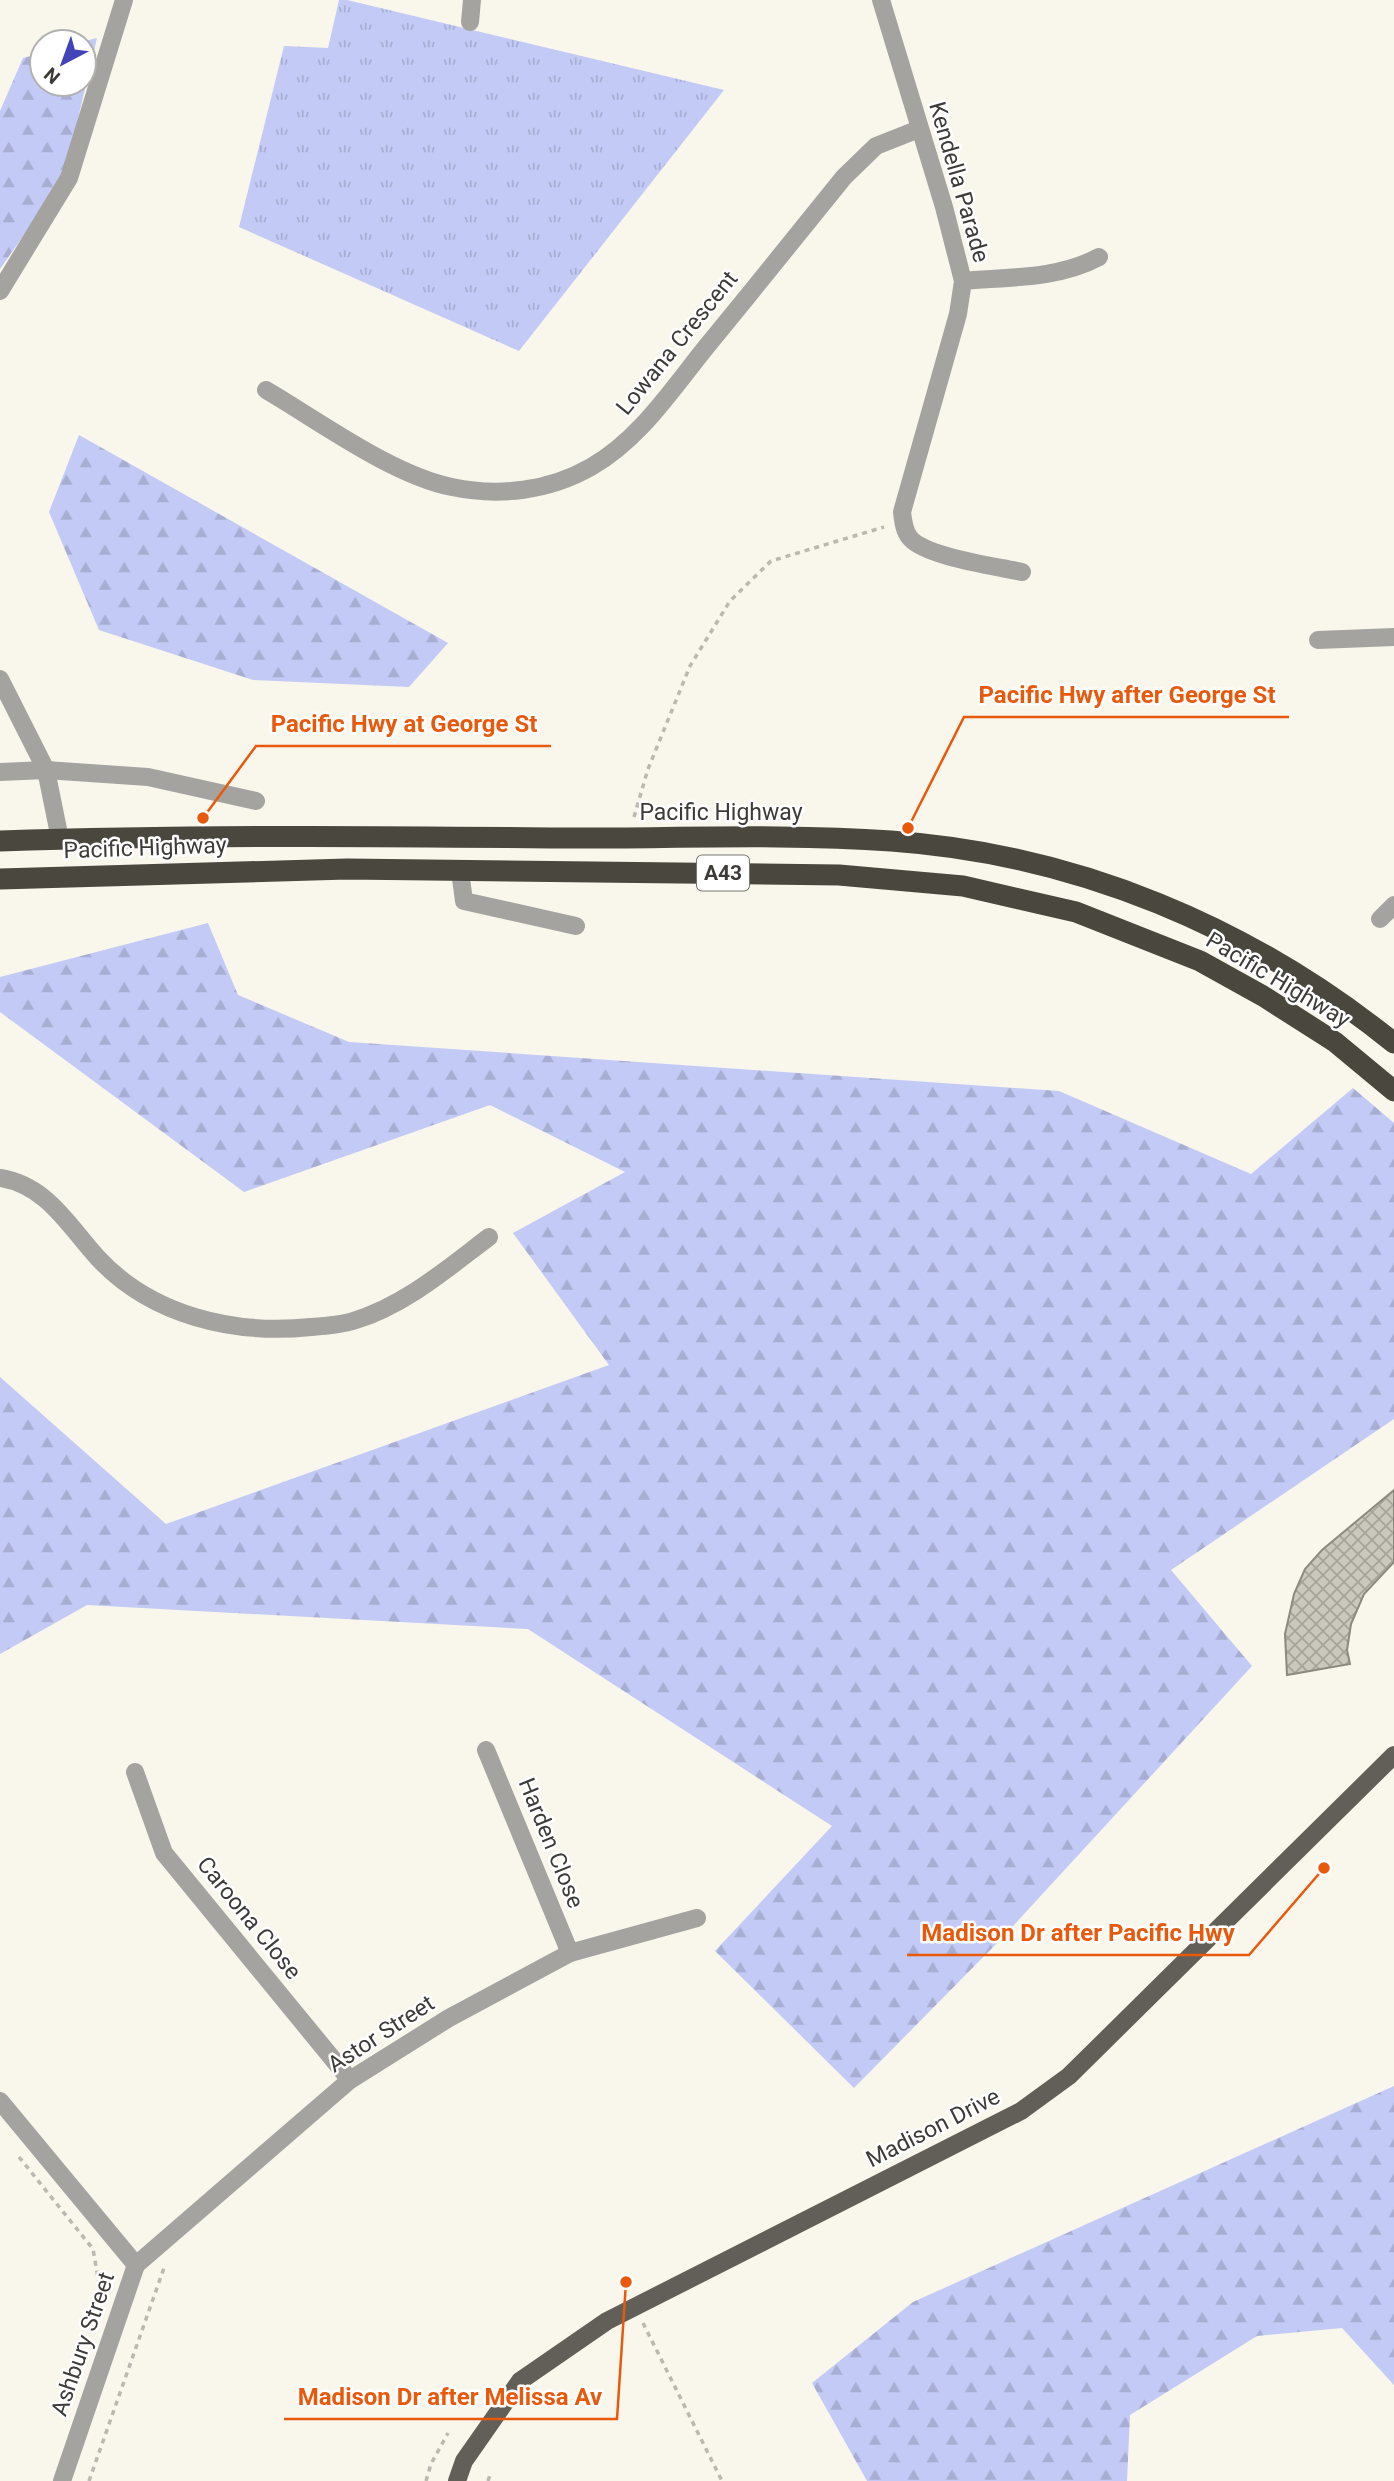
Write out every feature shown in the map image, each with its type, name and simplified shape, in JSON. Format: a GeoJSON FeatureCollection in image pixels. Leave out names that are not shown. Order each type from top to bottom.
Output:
{"type":"FeatureCollection","features":[{"type":"Feature","properties":{"kind":"highway","name":"Pacific Highway"},"geometry":{"type":"LineString","coordinates":[[0,841],[811,838],[893,841],[977,851],[1060,869],[1146,897],[1245,943],[1311,980],[1394,1043]]}},
{"type":"Feature","properties":{"kind":"highway","name":"Pacific Highway"},"geometry":{"type":"LineString","coordinates":[[0,878],[347,869],[839,875],[963,886],[1014,896],[1088,916],[1200,961],[1264,996],[1335,1042],[1394,1091]]}},
{"type":"Feature","properties":{"kind":"main road","name":"Madison Drive"},"geometry":{"type":"LineString","coordinates":[[457,2481],[464,2460],[520,2381],[607,2321],[1021,2111],[1059,2083],[1394,1755]]}},
{"type":"Feature","properties":{"kind":"street"},"geometry":{"type":"LineString","coordinates":[[0,291],[69,178],[124,0]]}},
{"type":"Feature","properties":{"kind":"street"},"geometry":{"type":"LineString","coordinates":[[470,22],[472,0]]}},
{"type":"Feature","properties":{"kind":"street","name":"Kendella Parade"},"geometry":{"type":"LineString","coordinates":[[881,0],[944,207],[963,281],[958,314],[902,512],[903,521]]}},
{"type":"Feature","properties":{"kind":"street","name":"Lowana Crescent"},"geometry":{"type":"LineString","coordinates":[[265,390],[386,460],[417,476],[450,487],[513,492],[554,483],[591,467],[637,433],[858,163],[876,146],[919,128]]}},
{"type":"Feature","properties":{"kind":"street"},"geometry":{"type":"LineString","coordinates":[[963,281],[1054,274],[1080,268],[1099,257]]}},
{"type":"Feature","properties":{"kind":"street"},"geometry":{"type":"LineString","coordinates":[[903,521],[911,539],[932,551],[1022,572]]}},
{"type":"Feature","properties":{"kind":"street"},"geometry":{"type":"LineString","coordinates":[[1318,640],[1394,637]]}},
{"type":"Feature","properties":{"kind":"street"},"geometry":{"type":"LineString","coordinates":[[0,679],[46,769],[60,839]]}},
{"type":"Feature","properties":{"kind":"street"},"geometry":{"type":"LineString","coordinates":[[0,772],[46,769],[148,777],[256,801]]}},
{"type":"Feature","properties":{"kind":"street"},"geometry":{"type":"LineString","coordinates":[[460,871],[464,901],[576,926]]}},
{"type":"Feature","properties":{"kind":"street"},"geometry":{"type":"LineString","coordinates":[[1380,919],[1394,905]]}},
{"type":"Feature","properties":{"kind":"street"},"geometry":{"type":"LineString","coordinates":[[0,1178],[11,1180],[40,1194],[63,1215],[98,1258],[148,1297],[214,1325],[276,1331],[353,1321],[430,1281],[489,1237]]}},
{"type":"Feature","properties":{"kind":"street","name":"Harden Close"},"geometry":{"type":"LineString","coordinates":[[486,1750],[570,1954]]}},
{"type":"Feature","properties":{"kind":"street","name":"Caroona Close"},"geometry":{"type":"LineString","coordinates":[[135,1772],[164,1853],[350,2080]]}},
{"type":"Feature","properties":{"kind":"street","name":"Astor Street"},"geometry":{"type":"LineString","coordinates":[[136,2264],[350,2080],[449,2018],[570,1954],[696,1919]]}},
{"type":"Feature","properties":{"kind":"street","name":"Ashbury Street"},"geometry":{"type":"LineString","coordinates":[[0,2101],[136,2264],[62,2481]]}},
{"type":"Feature","properties":{"kind":"path"},"geometry":{"type":"LineString","coordinates":[[628,838],[648,769],[690,666],[730,601],[771,561],[903,521]]}},
{"type":"Feature","properties":{"kind":"path"},"geometry":{"type":"LineString","coordinates":[[16,2154],[93,2249],[102,2301],[98,2313]]}},
{"type":"Feature","properties":{"kind":"path"},"geometry":{"type":"LineString","coordinates":[[89,2481],[165,2266]]}},
{"type":"Feature","properties":{"kind":"path"},"geometry":{"type":"LineString","coordinates":[[635,2307],[722,2481]]}},
{"type":"Feature","properties":{"kind":"path"},"geometry":{"type":"LineString","coordinates":[[426,2481],[431,2464],[448,2433]]}},
{"type":"Feature","properties":{"kind":"path"},"geometry":{"type":"LineString","coordinates":[[488,2481],[491,2472]]}},
{"type":"Feature","properties":{"kind":"green space"},"geometry":{"type":"Polygon","coordinates":[[[339,0],[724,90],[519,351],[239,227],[284,46],[328,48],[339,0]]]}},
{"type":"Feature","properties":{"kind":"green space"},"geometry":{"type":"Polygon","coordinates":[[[28,57],[28,98],[83,98],[64,178],[0,269],[0,111],[23,58],[28,57]]]}},
{"type":"Feature","properties":{"kind":"green space"},"geometry":{"type":"Polygon","coordinates":[[[79,435],[448,643],[409,687],[253,680],[99,630],[49,512],[79,435]]]}},
{"type":"Feature","properties":{"kind":"green space"},"geometry":{"type":"Polygon","coordinates":[[[208,923],[238,995],[349,1042],[1059,1091],[1251,1174],[1353,1088],[1394,1123],[1394,1419],[1171,1570],[1252,1666],[1003,1937],[854,2088],[715,1951],[832,1826],[528,1629],[87,1605],[0,1654],[0,1377],[166,1524],[609,1365],[513,1233],[625,1172],[490,1105],[244,1192],[0,1012],[0,977],[208,923]]]}},
{"type":"Feature","properties":{"kind":"green space"},"geometry":{"type":"Polygon","coordinates":[[[1394,2086],[1394,2385],[1342,2328],[1257,2336],[1130,2415],[1127,2481],[867,2481],[812,2383],[913,2302],[1394,2086]]]}},
{"type":"Feature","properties":{"kind":"building"},"geometry":{"type":"Polygon","coordinates":[[[1394,1490],[1394,1562],[1364,1594],[1351,1624],[1347,1650],[1350,1664],[1287,1675],[1285,1634],[1294,1594],[1305,1569],[1322,1550],[1394,1490]]]}},
{"type":"Feature","properties":{"kind":"place","name":"Pacific Hwy at George St"},"geometry":{"type":"Point","coordinates":[203,818]}},
{"type":"Feature","properties":{"kind":"place","name":"Pacific Hwy after George St"},"geometry":{"type":"Point","coordinates":[908,828]}},
{"type":"Feature","properties":{"kind":"place","name":"Madison Dr after Pacific Hwy"},"geometry":{"type":"Point","coordinates":[1324,1868]}},
{"type":"Feature","properties":{"kind":"place","name":"Madison Dr after Melissa Av"},"geometry":{"type":"Point","coordinates":[626,2282]}}]}
